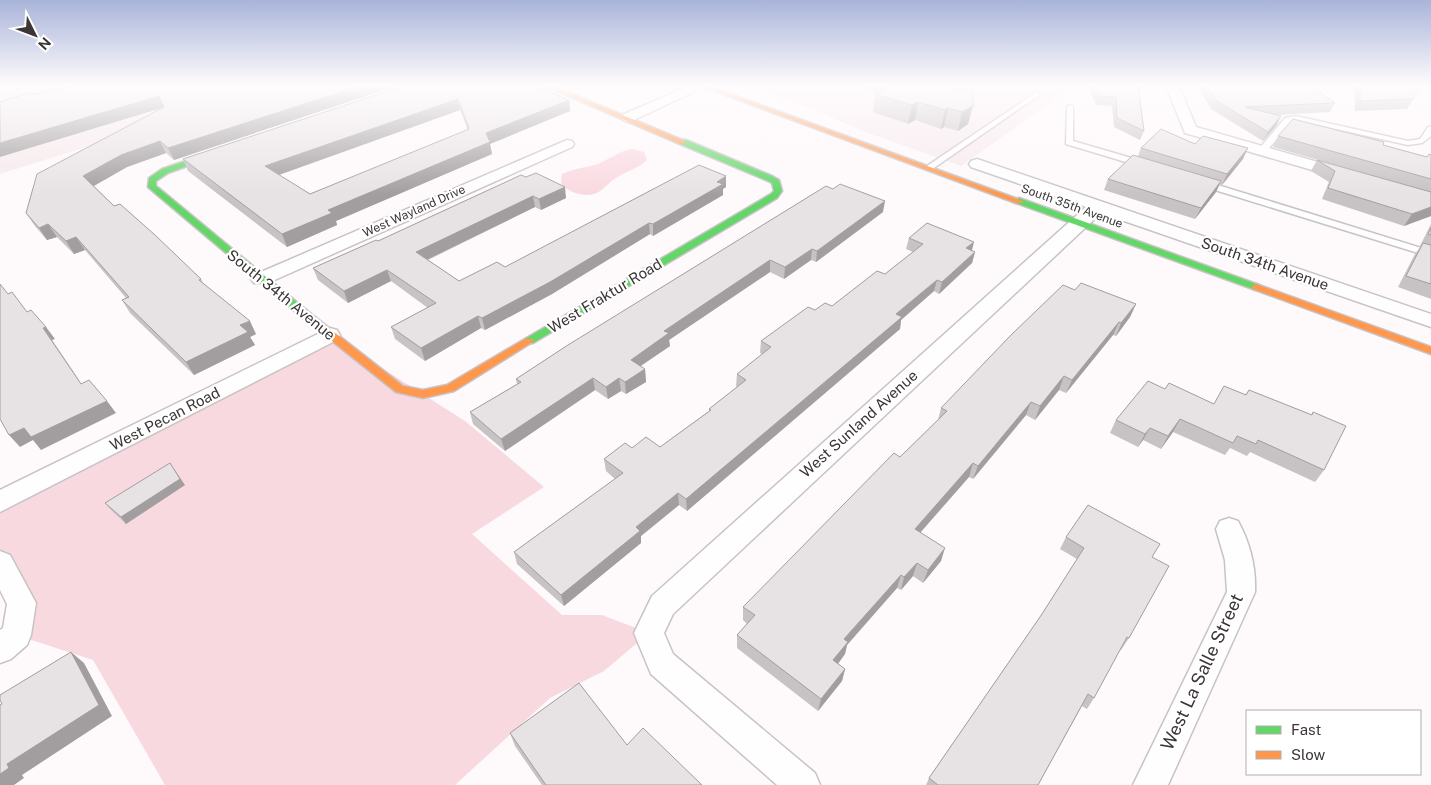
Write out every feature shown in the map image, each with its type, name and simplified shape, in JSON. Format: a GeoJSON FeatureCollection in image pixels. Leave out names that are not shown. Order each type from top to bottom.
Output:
{"type":"FeatureCollection","features":[{"type":"Feature","properties":{"kind":"street","name":"West Fraktur Road"},"geometry":{"type":"LineString","coordinates":[[423,394],[450,388],[774,196],[778,191],[778,186],[769,178],[638,123]]}},
{"type":"Feature","properties":{"kind":"street","name":"South 35th Avenue"},"geometry":{"type":"LineString","coordinates":[[804,123],[1431,351]]}},
{"type":"Feature","properties":{"kind":"street"},"geometry":{"type":"LineString","coordinates":[[1187,123],[1190,130],[1356,177]]}},
{"type":"Feature","properties":{"kind":"street","name":"West Wayland Drive"},"geometry":{"type":"LineString","coordinates":[[261,279],[567,144]]}},
{"type":"Feature","properties":{"kind":"street","name":"South 34th Avenue"},"geometry":{"type":"LineString","coordinates":[[230,149],[165,171],[152,180],[152,187],[261,279],[400,389],[423,394]]}},
{"type":"Feature","properties":{"kind":"street","name":"South 34th Avenue"},"geometry":{"type":"LineString","coordinates":[[977,164],[1431,322]]}},
{"type":"Feature","properties":{"kind":"street"},"geometry":{"type":"LineString","coordinates":[[1079,223],[1098,206]]}},
{"type":"Feature","properties":{"kind":"street","name":"West Sunland Avenue"},"geometry":{"type":"LineString","coordinates":[[804,785],[662,664],[649,633],[662,605],[1079,223]]}},
{"type":"Feature","properties":{"kind":"street","name":"West Pecan Road"},"geometry":{"type":"LineString","coordinates":[[0,502],[330,335]]}},
{"type":"Feature","properties":{"kind":"street","name":"West La Salle Street"},"geometry":{"type":"LineString","coordinates":[[1150,785],[1241,592],[1242,572],[1238,553],[1229,529]]}},
{"type":"Feature","properties":{"kind":"street"},"geometry":{"type":"LineString","coordinates":[[0,563],[22,603],[8,642]]}},
{"type":"Feature","properties":{"kind":"lane"},"geometry":{"type":"LineString","coordinates":[[928,168],[995,123]]}},
{"type":"Feature","properties":{"kind":"lane"},"geometry":{"type":"LineString","coordinates":[[1070,123],[1069,142],[1155,168]]}},
{"type":"Feature","properties":{"kind":"lane"},"geometry":{"type":"LineString","coordinates":[[1262,151],[1286,123]]}},
{"type":"Feature","properties":{"kind":"lane"},"geometry":{"type":"LineString","coordinates":[[1317,123],[1408,143],[1419,143],[1426,139],[1431,128]]}},
{"type":"Feature","properties":{"kind":"lane"},"geometry":{"type":"LineString","coordinates":[[1193,180],[1431,254]]}},
{"type":"Feature","properties":{"kind":"shaded area"},"geometry":{"type":"Polygon","coordinates":[[[0,123],[165,123],[0,174],[0,123]]]}},
{"type":"Feature","properties":{"kind":"shaded area"},"geometry":{"type":"Polygon","coordinates":[[[843,123],[1022,123],[961,166],[843,123]]]}},
{"type":"Feature","properties":{"kind":"shaded area"},"geometry":{"type":"Polygon","coordinates":[[[632,149],[644,152],[647,160],[640,166],[614,179],[595,193],[590,195],[579,194],[569,190],[561,183],[562,174],[598,164],[619,153],[632,149]]]}},
{"type":"Feature","properties":{"kind":"shaded area"},"geometry":{"type":"Polygon","coordinates":[[[330,335],[465,421],[544,487],[472,534],[562,615],[602,615],[649,633],[604,671],[550,698],[455,785],[165,785],[93,660],[16,635],[0,563],[0,502],[330,335]]]}},
{"type":"Feature","properties":{"kind":"building"},"geometry":{"type":"Polygon","coordinates":[[[0,123],[69,123],[0,143],[0,123]]]}},
{"type":"Feature","properties":{"kind":"building"},"geometry":{"type":"Polygon","coordinates":[[[134,123],[247,123],[168,148],[160,141],[121,155],[83,176],[114,206],[120,204],[201,279],[199,280],[250,321],[240,325],[248,332],[186,362],[122,300],[129,297],[76,237],[66,241],[48,224],[39,228],[26,213],[37,174],[134,123]]]}},
{"type":"Feature","properties":{"kind":"building"},"geometry":{"type":"Polygon","coordinates":[[[293,123],[390,123],[265,166],[310,194],[469,129],[467,123],[512,123],[486,133],[490,142],[328,210],[332,213],[282,234],[183,159],[293,123]]]}},
{"type":"Feature","properties":{"kind":"building"},"geometry":{"type":"Polygon","coordinates":[[[1127,123],[1143,123],[1144,131],[1127,123]]]}},
{"type":"Feature","properties":{"kind":"building"},"geometry":{"type":"Polygon","coordinates":[[[1252,123],[1276,123],[1268,132],[1252,123]]]}},
{"type":"Feature","properties":{"kind":"building"},"geometry":{"type":"Polygon","coordinates":[[[1290,123],[1307,123],[1384,142],[1383,145],[1427,157],[1429,154],[1431,155],[1431,179],[1278,136],[1290,123]]]}},
{"type":"Feature","properties":{"kind":"building"},"geometry":{"type":"Polygon","coordinates":[[[1161,129],[1195,144],[1203,136],[1248,148],[1227,174],[1141,148],[1161,129]]]}},
{"type":"Feature","properties":{"kind":"building"},"geometry":{"type":"Polygon","coordinates":[[[1133,155],[1221,181],[1201,208],[1108,179],[1133,155]]]}},
{"type":"Feature","properties":{"kind":"building"},"geometry":{"type":"Polygon","coordinates":[[[1317,160],[1431,192],[1431,207],[1412,214],[1328,188],[1335,171],[1317,160]]]}},
{"type":"Feature","properties":{"kind":"building"},"geometry":{"type":"Polygon","coordinates":[[[699,165],[726,176],[717,182],[723,184],[653,224],[649,223],[550,282],[482,318],[478,316],[421,348],[391,327],[436,303],[387,270],[344,291],[313,268],[376,240],[378,241],[521,175],[526,177],[536,173],[565,187],[539,199],[533,196],[416,252],[459,281],[497,262],[505,267],[699,165]]]}},
{"type":"Feature","properties":{"kind":"building"},"geometry":{"type":"Polygon","coordinates":[[[840,184],[885,201],[817,251],[812,249],[785,267],[770,260],[664,331],[669,333],[631,360],[645,369],[625,382],[619,378],[606,387],[593,378],[501,439],[470,412],[521,382],[516,379],[568,345],[826,186],[833,189],[840,184]]]}},
{"type":"Feature","properties":{"kind":"building"},"geometry":{"type":"Polygon","coordinates":[[[927,223],[974,242],[966,248],[975,252],[942,282],[937,280],[896,314],[902,317],[686,499],[678,493],[636,527],[640,531],[561,595],[514,552],[623,473],[604,459],[625,443],[632,448],[646,437],[660,447],[711,410],[709,409],[746,380],[737,374],[771,347],[761,341],[808,307],[815,310],[825,303],[832,306],[877,271],[885,274],[923,244],[909,238],[927,223]]]}},
{"type":"Feature","properties":{"kind":"building"},"geometry":{"type":"Polygon","coordinates":[[[1423,243],[1431,245],[1431,284],[1406,276],[1423,243]]]}},
{"type":"Feature","properties":{"kind":"building"},"geometry":{"type":"Polygon","coordinates":[[[1081,283],[1136,304],[1072,380],[1064,376],[1040,406],[1031,402],[978,466],[973,463],[915,529],[945,548],[928,570],[917,563],[904,577],[901,575],[844,639],[848,642],[833,660],[845,669],[821,699],[737,635],[755,615],[743,607],[894,453],[900,457],[947,411],[941,408],[1011,335],[1063,285],[1075,290],[1081,283]]]}},
{"type":"Feature","properties":{"kind":"building"},"geometry":{"type":"Polygon","coordinates":[[[0,284],[8,294],[12,292],[27,312],[31,310],[46,327],[43,328],[81,384],[89,380],[107,401],[31,437],[24,428],[9,435],[0,419],[0,284]]]}},
{"type":"Feature","properties":{"kind":"building"},"geometry":{"type":"Polygon","coordinates":[[[1148,381],[1165,389],[1169,383],[1214,404],[1224,386],[1246,395],[1249,390],[1312,415],[1313,412],[1346,426],[1324,470],[1258,440],[1256,444],[1237,436],[1233,443],[1180,419],[1168,436],[1150,428],[1145,434],[1116,420],[1148,381]]]}},
{"type":"Feature","properties":{"kind":"building"},"geometry":{"type":"Polygon","coordinates":[[[170,463],[180,479],[121,517],[105,503],[170,463]]]}},
{"type":"Feature","properties":{"kind":"building"},"geometry":{"type":"Polygon","coordinates":[[[1088,505],[1160,544],[1152,557],[1169,566],[1094,698],[1088,694],[1038,785],[938,785],[929,778],[1042,614],[1084,548],[1066,537],[1088,505]]]}},
{"type":"Feature","properties":{"kind":"building"},"geometry":{"type":"Polygon","coordinates":[[[71,652],[99,705],[7,764],[9,768],[0,774],[0,705],[2,704],[0,695],[71,652]]]}},
{"type":"Feature","properties":{"kind":"building"},"geometry":{"type":"Polygon","coordinates":[[[579,683],[627,745],[643,728],[702,785],[546,785],[510,733],[579,683]]]}},
{"type":"Feature","properties":{"kind":"traffic: fast"},"geometry":{"type":"LineString","coordinates":[[529,341],[774,196],[778,191],[776,182],[769,178],[683,142]]}},
{"type":"Feature","properties":{"kind":"traffic: fast"},"geometry":{"type":"LineString","coordinates":[[221,152],[165,171],[152,180],[152,187],[307,316]]}},
{"type":"Feature","properties":{"kind":"traffic: fast"},"geometry":{"type":"LineString","coordinates":[[1019,201],[1256,287]]}},
{"type":"Feature","properties":{"kind":"traffic: slow"},"geometry":{"type":"LineString","coordinates":[[636,123],[683,142]]}},
{"type":"Feature","properties":{"kind":"traffic: slow"},"geometry":{"type":"LineString","coordinates":[[804,123],[1019,201]]}},
{"type":"Feature","properties":{"kind":"traffic: slow"},"geometry":{"type":"LineString","coordinates":[[1256,287],[1431,351]]}},
{"type":"Feature","properties":{"kind":"traffic: slow"},"geometry":{"type":"LineString","coordinates":[[307,316],[400,389],[423,394],[450,388],[529,341]]}}]}
